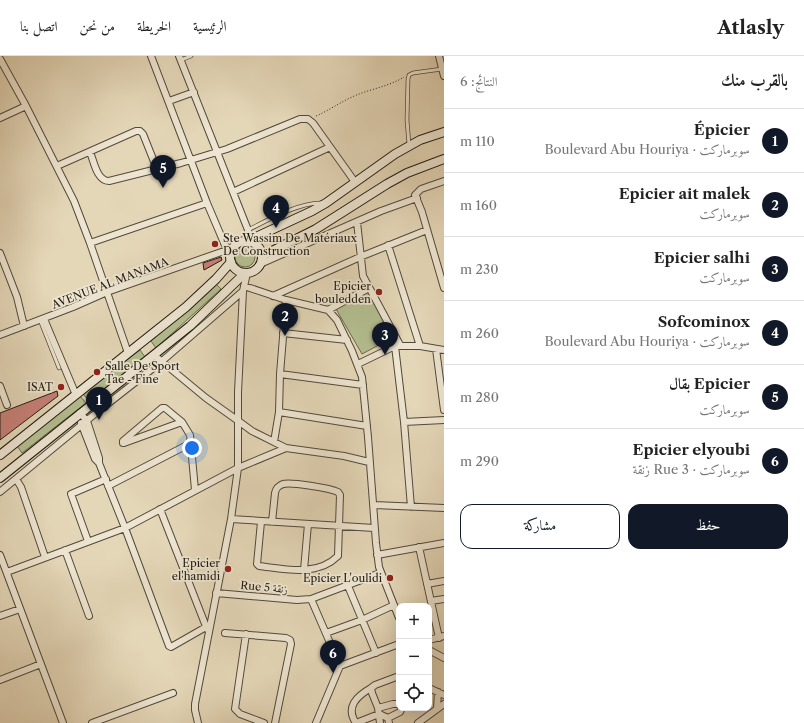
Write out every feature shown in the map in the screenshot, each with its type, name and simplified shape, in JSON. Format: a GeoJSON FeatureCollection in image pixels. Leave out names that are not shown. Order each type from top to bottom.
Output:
{"type":"FeatureCollection","features":[{"type":"Feature","properties":{"kind":"main road"},"geometry":{"type":"LineString","coordinates":[[0,455],[197,297],[216,280],[235,245],[240,242],[249,241],[299,218],[326,203],[395,154],[420,140],[444,132]]}},
{"type":"Feature","properties":{"kind":"main road"},"geometry":{"type":"LineString","coordinates":[[0,478],[154,355],[210,308],[246,273],[254,271],[261,260],[316,229],[387,184],[408,173],[444,159]]}},
{"type":"Feature","properties":{"kind":"main road"},"geometry":{"type":"LineString","coordinates":[[249,241],[259,248],[261,260]]}},
{"type":"Feature","properties":{"kind":"main road"},"geometry":{"type":"LineString","coordinates":[[229,256],[236,270],[246,273]]}},
{"type":"Feature","properties":{"kind":"street"},"geometry":{"type":"LineString","coordinates":[[151,56],[207,203],[229,256]]}},
{"type":"Feature","properties":{"kind":"street"},"geometry":{"type":"LineString","coordinates":[[439,56],[444,76]]}},
{"type":"Feature","properties":{"kind":"street"},"geometry":{"type":"LineString","coordinates":[[180,58],[248,230],[249,241]]}},
{"type":"Feature","properties":{"kind":"street"},"geometry":{"type":"LineString","coordinates":[[1,63],[26,106],[74,201],[128,353]]}},
{"type":"Feature","properties":{"kind":"street"},"geometry":{"type":"LineString","coordinates":[[169,101],[194,92]]}},
{"type":"Feature","properties":{"kind":"street"},"geometry":{"type":"LineString","coordinates":[[0,118],[26,106]]}},
{"type":"Feature","properties":{"kind":"street"},"geometry":{"type":"LineString","coordinates":[[90,152],[100,178],[104,181],[109,181],[191,160],[246,142],[300,119],[308,119],[313,123],[355,182]]}},
{"type":"Feature","properties":{"kind":"street"},"geometry":{"type":"LineString","coordinates":[[57,166],[136,131],[140,131],[143,134],[157,169]]}},
{"type":"Feature","properties":{"kind":"street"},"geometry":{"type":"LineString","coordinates":[[233,192],[330,148]]}},
{"type":"Feature","properties":{"kind":"street"},"geometry":{"type":"LineString","coordinates":[[444,181],[421,189],[416,193],[444,288]]}},
{"type":"Feature","properties":{"kind":"street"},"geometry":{"type":"LineString","coordinates":[[261,260],[381,211],[417,198]]}},
{"type":"Feature","properties":{"kind":"street"},"geometry":{"type":"LineString","coordinates":[[90,243],[207,203]]}},
{"type":"Feature","properties":{"kind":"street"},"geometry":{"type":"LineString","coordinates":[[357,222],[362,273],[398,346],[411,507]]}},
{"type":"Feature","properties":{"kind":"street"},"geometry":{"type":"LineString","coordinates":[[274,296],[360,257],[427,230]]}},
{"type":"Feature","properties":{"kind":"street"},"geometry":{"type":"LineString","coordinates":[[388,245],[420,346]]}},
{"type":"Feature","properties":{"kind":"street"},"geometry":{"type":"LineString","coordinates":[[0,253],[18,302],[24,326]]}},
{"type":"Feature","properties":{"kind":"street","name":"AVENUE AL MANAMA"},"geometry":{"type":"LineString","coordinates":[[0,335],[42,320],[107,292],[229,256]]}},
{"type":"Feature","properties":{"kind":"street"},"geometry":{"type":"LineString","coordinates":[[198,723],[194,704],[231,519],[238,468],[237,420],[243,289],[246,273]]}},
{"type":"Feature","properties":{"kind":"street"},"geometry":{"type":"LineString","coordinates":[[328,310],[369,288]]}},
{"type":"Feature","properties":{"kind":"street"},"geometry":{"type":"LineString","coordinates":[[243,289],[328,310],[337,320],[347,340],[358,364],[363,385],[374,505],[374,528],[380,573],[396,610]]}},
{"type":"Feature","properties":{"kind":"street"},"geometry":{"type":"LineString","coordinates":[[0,492],[84,423],[162,362],[243,289]]}},
{"type":"Feature","properties":{"kind":"street"},"geometry":{"type":"LineString","coordinates":[[274,442],[278,412],[286,300]]}},
{"type":"Feature","properties":{"kind":"street"},"geometry":{"type":"LineString","coordinates":[[42,320],[76,395]]}},
{"type":"Feature","properties":{"kind":"street"},"geometry":{"type":"LineString","coordinates":[[283,333],[347,340]]}},
{"type":"Feature","properties":{"kind":"street"},"geometry":{"type":"LineString","coordinates":[[358,364],[398,346],[420,346],[436,350],[444,350]]}},
{"type":"Feature","properties":{"kind":"street"},"geometry":{"type":"LineString","coordinates":[[436,350],[444,410]]}},
{"type":"Feature","properties":{"kind":"street"},"geometry":{"type":"LineString","coordinates":[[154,355],[206,398],[252,431],[286,448],[344,456],[369,462]]}},
{"type":"Feature","properties":{"kind":"street"},"geometry":{"type":"LineString","coordinates":[[280,374],[363,385]]}},
{"type":"Feature","properties":{"kind":"street"},"geometry":{"type":"LineString","coordinates":[[0,386],[7,405]]}},
{"type":"Feature","properties":{"kind":"street"},"geometry":{"type":"LineString","coordinates":[[182,422],[124,444],[123,443],[123,441],[164,407],[182,422],[190,435],[195,490]]}},
{"type":"Feature","properties":{"kind":"street"},"geometry":{"type":"LineString","coordinates":[[278,412],[367,426]]}},
{"type":"Feature","properties":{"kind":"street"},"geometry":{"type":"LineString","coordinates":[[78,415],[84,423],[95,459],[99,463],[106,479],[169,646],[171,647],[206,627]]}},
{"type":"Feature","properties":{"kind":"street"},"geometry":{"type":"LineString","coordinates":[[404,422],[444,420]]}},
{"type":"Feature","properties":{"kind":"street"},"geometry":{"type":"LineString","coordinates":[[108,486],[191,443]]}},
{"type":"Feature","properties":{"kind":"street"},"geometry":{"type":"LineString","coordinates":[[7,572],[125,528],[238,468],[286,448]]}},
{"type":"Feature","properties":{"kind":"street"},"geometry":{"type":"LineString","coordinates":[[16,479],[21,487],[45,557]]}},
{"type":"Feature","properties":{"kind":"street"},"geometry":{"type":"LineString","coordinates":[[88,541],[71,494],[106,479]]}},
{"type":"Feature","properties":{"kind":"street"},"geometry":{"type":"LineString","coordinates":[[261,522],[258,566],[304,570],[317,568],[336,558],[339,552],[338,526],[340,495],[338,492],[329,489],[284,484],[276,489],[272,522]]}},
{"type":"Feature","properties":{"kind":"street"},"geometry":{"type":"LineString","coordinates":[[374,505],[444,508]]}},
{"type":"Feature","properties":{"kind":"street"},"geometry":{"type":"LineString","coordinates":[[160,509],[209,634]]}},
{"type":"Feature","properties":{"kind":"street"},"geometry":{"type":"LineString","coordinates":[[231,519],[374,528]]}},
{"type":"Feature","properties":{"kind":"street"},"geometry":{"type":"LineString","coordinates":[[304,570],[308,524]]}},
{"type":"Feature","properties":{"kind":"street"},"geometry":{"type":"LineString","coordinates":[[377,555],[444,543]]}},
{"type":"Feature","properties":{"kind":"street"},"geometry":{"type":"LineString","coordinates":[[419,547],[441,637]]}},
{"type":"Feature","properties":{"kind":"street"},"geometry":{"type":"LineString","coordinates":[[65,550],[89,616]]}},
{"type":"Feature","properties":{"kind":"street"},"geometry":{"type":"LineString","coordinates":[[0,555],[63,723]]}},
{"type":"Feature","properties":{"kind":"street","name":"Rue 5 زنقة"},"geometry":{"type":"LineString","coordinates":[[216,593],[297,600],[311,599],[380,573]]}},
{"type":"Feature","properties":{"kind":"street"},"geometry":{"type":"LineString","coordinates":[[427,584],[444,580]]}},
{"type":"Feature","properties":{"kind":"street"},"geometry":{"type":"LineString","coordinates":[[348,586],[376,653]]}},
{"type":"Feature","properties":{"kind":"street"},"geometry":{"type":"LineString","coordinates":[[311,599],[340,666],[316,723]]}},
{"type":"Feature","properties":{"kind":"street"},"geometry":{"type":"LineString","coordinates":[[431,601],[444,599]]}},
{"type":"Feature","properties":{"kind":"street"},"geometry":{"type":"LineString","coordinates":[[326,633],[362,620],[394,605]]}},
{"type":"Feature","properties":{"kind":"street"},"geometry":{"type":"LineString","coordinates":[[0,616],[20,609]]}},
{"type":"Feature","properties":{"kind":"street"},"geometry":{"type":"LineString","coordinates":[[225,633],[286,638],[291,642],[275,723]]}},
{"type":"Feature","properties":{"kind":"street"},"geometry":{"type":"LineString","coordinates":[[246,634],[235,709],[240,714],[264,723]]}},
{"type":"Feature","properties":{"kind":"street"},"geometry":{"type":"LineString","coordinates":[[340,666],[396,645]]}},
{"type":"Feature","properties":{"kind":"street"},"geometry":{"type":"LineString","coordinates":[[432,652],[444,658]]}},
{"type":"Feature","properties":{"kind":"street"},"geometry":{"type":"LineString","coordinates":[[0,680],[41,664]]}},
{"type":"Feature","properties":{"kind":"street"},"geometry":{"type":"LineString","coordinates":[[396,677],[375,685],[359,697],[353,704],[351,714],[356,723],[393,704],[396,704]]}},
{"type":"Feature","properties":{"kind":"street"},"geometry":{"type":"LineString","coordinates":[[371,688],[379,711],[380,723]]}},
{"type":"Feature","properties":{"kind":"street"},"geometry":{"type":"LineString","coordinates":[[432,690],[441,694],[437,708]]}},
{"type":"Feature","properties":{"kind":"street"},"geometry":{"type":"LineString","coordinates":[[92,723],[173,693]]}},
{"type":"Feature","properties":{"kind":"street"},"geometry":{"type":"LineString","coordinates":[[418,723],[444,704]]}},
{"type":"Feature","properties":{"kind":"street"},"geometry":{"type":"LineString","coordinates":[[379,711],[389,721],[400,711]]}},
{"type":"Feature","properties":{"kind":"lane"},"geometry":{"type":"LineString","coordinates":[[180,58],[191,56]]}},
{"type":"Feature","properties":{"kind":"lane"},"geometry":{"type":"LineString","coordinates":[[409,146],[406,120],[409,75],[443,68]]}},
{"type":"Feature","properties":{"kind":"lane"},"geometry":{"type":"LineString","coordinates":[[248,230],[308,203],[326,203]]}},
{"type":"Feature","properties":{"kind":"lane"},"geometry":{"type":"LineString","coordinates":[[42,320],[59,368]]}},
{"type":"Feature","properties":{"kind":"path"},"geometry":{"type":"LineString","coordinates":[[308,119],[366,91],[389,84],[409,75]]}},
{"type":"Feature","properties":{"kind":"green space"},"geometry":{"type":"Polygon","coordinates":[[[245,247],[252,250],[255,257],[252,264],[245,267],[238,264],[235,257],[238,250],[245,247]]]}},
{"type":"Feature","properties":{"kind":"green space"},"geometry":{"type":"Polygon","coordinates":[[[216,284],[221,289],[156,348],[151,341],[216,284]]]}},
{"type":"Feature","properties":{"kind":"green space"},"geometry":{"type":"Polygon","coordinates":[[[368,290],[392,338],[362,354],[336,309],[368,290]]]}},
{"type":"Feature","properties":{"kind":"green space"},"geometry":{"type":"Polygon","coordinates":[[[140,350],[145,357],[89,401],[83,394],[140,350]]]}},
{"type":"Feature","properties":{"kind":"green space"},"geometry":{"type":"Polygon","coordinates":[[[80,396],[86,403],[22,453],[17,446],[80,396]]]}},
{"type":"Feature","properties":{"kind":"building"},"geometry":{"type":"Polygon","coordinates":[[[221,257],[222,260],[204,270],[203,263],[221,257]]]}},
{"type":"Feature","properties":{"kind":"building"},"geometry":{"type":"Polygon","coordinates":[[[57,391],[58,396],[0,440],[0,413],[57,391]]]}},
{"type":"Feature","properties":{"kind":"place","name":"Epicier بقال"},"geometry":{"type":"Point","coordinates":[163,188]}},
{"type":"Feature","properties":{"kind":"place","name":"Sofcominox"},"geometry":{"type":"Point","coordinates":[276,228]}},
{"type":"Feature","properties":{"kind":"place","name":"Ste Wassim De Matériaux De Construction"},"geometry":{"type":"Point","coordinates":[215,244]}},
{"type":"Feature","properties":{"kind":"place","name":"Epicier bouledden"},"geometry":{"type":"Point","coordinates":[379,292]}},
{"type":"Feature","properties":{"kind":"place","name":"Epicier ait malek"},"geometry":{"type":"Point","coordinates":[285,336]}},
{"type":"Feature","properties":{"kind":"place","name":"Epicier salhi"},"geometry":{"type":"Point","coordinates":[385,355]}},
{"type":"Feature","properties":{"kind":"place","name":"Salle De Sport Tae - Fine"},"geometry":{"type":"Point","coordinates":[97,372]}},
{"type":"Feature","properties":{"kind":"place","name":"ISAT"},"geometry":{"type":"Point","coordinates":[61,387]}},
{"type":"Feature","properties":{"kind":"place","name":"Épicier"},"geometry":{"type":"Point","coordinates":[99,420]}},
{"type":"Feature","properties":{"kind":"place","name":"Epicier el'hamidi"},"geometry":{"type":"Point","coordinates":[228,569]}},
{"type":"Feature","properties":{"kind":"place","name":"Epicier L'oulidi"},"geometry":{"type":"Point","coordinates":[390,578]}},
{"type":"Feature","properties":{"kind":"place","name":"Epicier elyoubi"},"geometry":{"type":"Point","coordinates":[333,673]}}]}
